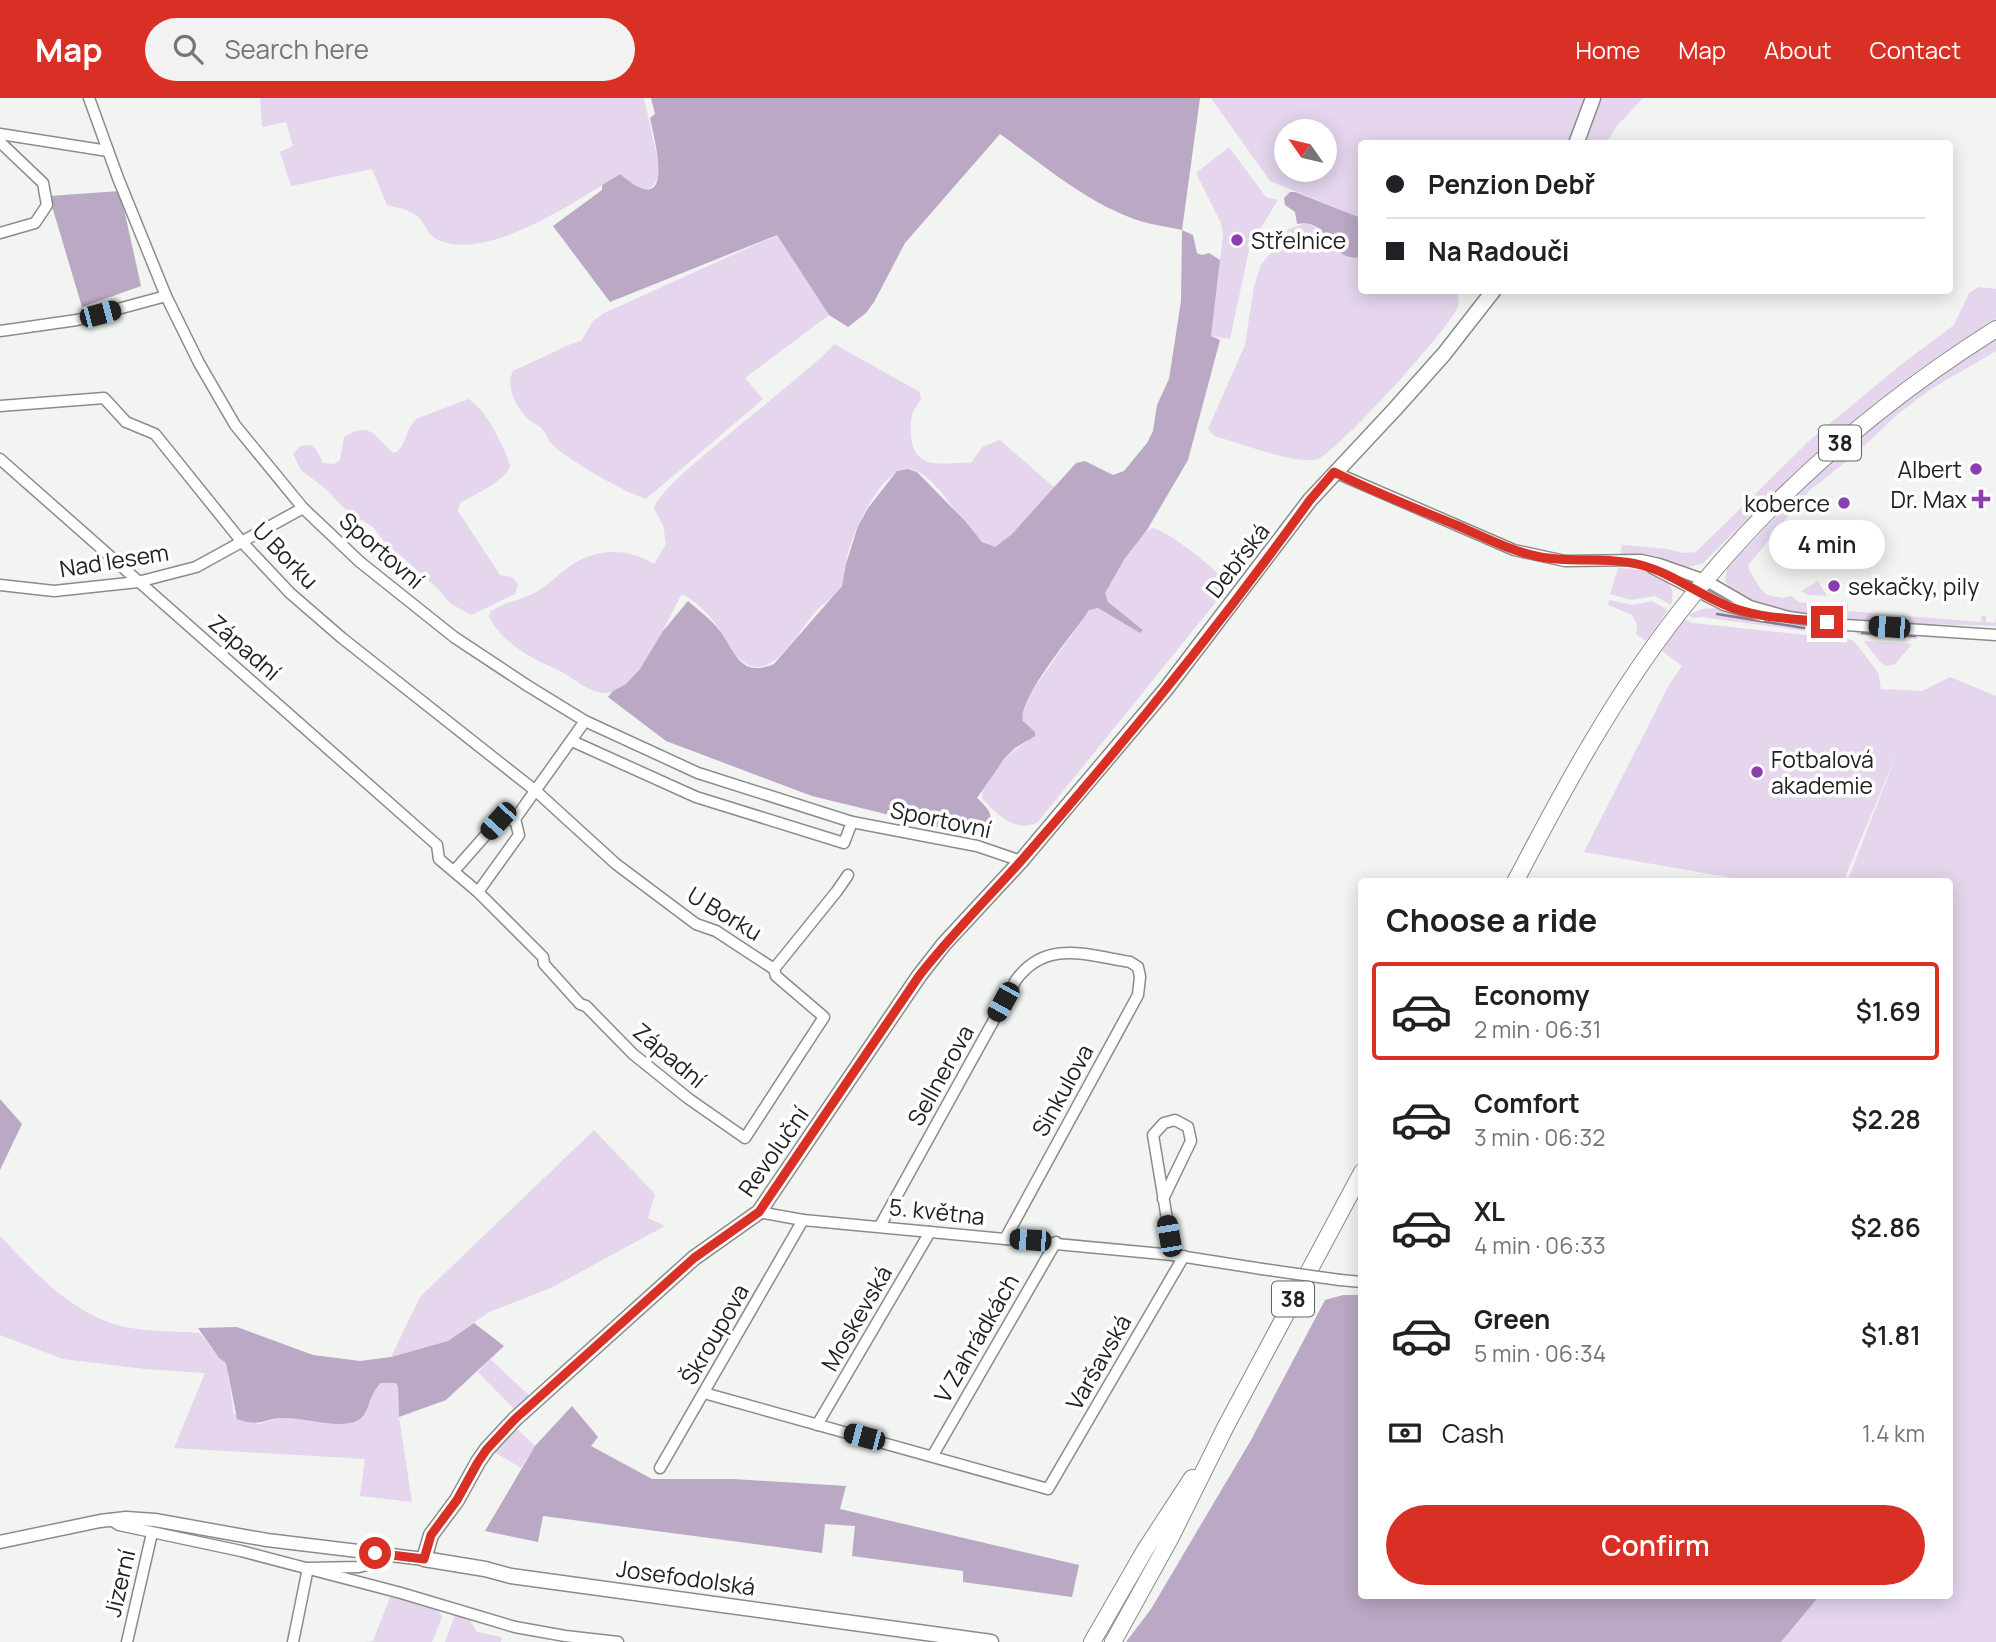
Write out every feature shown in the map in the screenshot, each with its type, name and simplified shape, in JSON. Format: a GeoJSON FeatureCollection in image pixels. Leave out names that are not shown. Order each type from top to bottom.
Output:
{"type":"FeatureCollection","features":[{"type":"Feature","properties":{"kind":"main road"},"geometry":{"type":"LineString","coordinates":[[1577,140],[1593,98]]}},
{"type":"Feature","properties":{"kind":"main road","name":"Debřská"},"geometry":{"type":"LineString","coordinates":[[1021,861],[1166,689],[1310,500],[1428,372],[1491,294]]}},
{"type":"Feature","properties":{"kind":"main road","name":"38"},"geometry":{"type":"LineString","coordinates":[[1517,878],[1565,788],[1613,709],[1646,658],[1700,586],[1778,500],[1827,454],[1901,393],[1996,329]]}},
{"type":"Feature","properties":{"kind":"main road","name":"Revoluční"},"geometry":{"type":"LineString","coordinates":[[424,1559],[431,1535],[457,1500],[478,1462],[515,1419],[694,1258],[759,1212],[919,976],[951,936],[1021,861]]}},
{"type":"Feature","properties":{"kind":"main road","name":"38"},"geometry":{"type":"LineString","coordinates":[[1107,1642],[1137,1599],[1185,1511],[1226,1426],[1358,1179]]}},
{"type":"Feature","properties":{"kind":"main road","name":"38"},"geometry":{"type":"LineString","coordinates":[[1092,1642],[1158,1529],[1226,1426]]}},
{"type":"Feature","properties":{"kind":"main road","name":"Josefodolská"},"geometry":{"type":"LineString","coordinates":[[424,1559],[524,1578],[991,1642]]}},
{"type":"Feature","properties":{"kind":"main road"},"geometry":{"type":"LineString","coordinates":[[1113,1642],[1137,1599]]}},
{"type":"Feature","properties":{"kind":"street","name":"Sportovní"},"geometry":{"type":"LineString","coordinates":[[89,98],[166,296],[199,363],[235,425],[303,508],[359,562],[454,637],[585,721],[698,773],[852,822],[976,846],[1021,861]]}},
{"type":"Feature","properties":{"kind":"street"},"geometry":{"type":"LineString","coordinates":[[0,134],[108,151]]}},
{"type":"Feature","properties":{"kind":"street"},"geometry":{"type":"LineString","coordinates":[[0,142],[43,183],[47,205],[35,223],[0,233]]}},
{"type":"Feature","properties":{"kind":"street"},"geometry":{"type":"LineString","coordinates":[[0,331],[77,320],[166,296]]}},
{"type":"Feature","properties":{"kind":"street","name":"U Borku"},"geometry":{"type":"LineString","coordinates":[[0,406],[104,398],[126,422],[155,434],[242,542],[290,593],[342,638],[537,792],[616,864],[696,924],[716,931],[774,969],[776,976],[824,1017]]}},
{"type":"Feature","properties":{"kind":"street","name":"Západní"},"geometry":{"type":"LineString","coordinates":[[0,459],[437,845],[439,859],[478,892],[543,957],[544,964],[580,1004],[586,1006],[633,1054],[689,1099],[745,1138],[824,1017]]}},
{"type":"Feature","properties":{"kind":"street"},"geometry":{"type":"LineString","coordinates":[[1334,472],[1514,550],[1564,561],[1625,562],[1656,570],[1700,586],[1746,613],[1769,618],[1789,617],[1846,625],[1996,635]]}},
{"type":"Feature","properties":{"kind":"street","name":"Nad lesem"},"geometry":{"type":"LineString","coordinates":[[0,585],[54,592],[138,582],[196,567],[303,508]]}},
{"type":"Feature","properties":{"kind":"street"},"geometry":{"type":"LineString","coordinates":[[454,871],[498,821],[515,819],[537,792],[585,721]]}},
{"type":"Feature","properties":{"kind":"street"},"geometry":{"type":"LineString","coordinates":[[572,741],[696,797],[844,843],[852,822]]}},
{"type":"Feature","properties":{"kind":"street"},"geometry":{"type":"LineString","coordinates":[[478,892],[519,835],[515,819]]}},
{"type":"Feature","properties":{"kind":"street"},"geometry":{"type":"LineString","coordinates":[[774,969],[848,874]]}},
{"type":"Feature","properties":{"kind":"street","name":"Sellnerova"},"geometry":{"type":"LineString","coordinates":[[880,1226],[1024,968],[1035,960],[1060,951],[1130,962]]}},
{"type":"Feature","properties":{"kind":"street","name":"Sinkulova"},"geometry":{"type":"LineString","coordinates":[[1005,1239],[1138,995],[1138,967],[1130,962]]}},
{"type":"Feature","properties":{"kind":"street"},"geometry":{"type":"LineString","coordinates":[[1163,1199],[1191,1141],[1188,1127],[1175,1120],[1164,1123],[1153,1135],[1163,1199],[1178,1256]]}},
{"type":"Feature","properties":{"kind":"street","name":"5. května"},"geometry":{"type":"LineString","coordinates":[[759,1212],[803,1220],[1056,1242],[1178,1256],[1358,1282]]}},
{"type":"Feature","properties":{"kind":"street","name":"Škroupova"},"geometry":{"type":"LineString","coordinates":[[660,1468],[803,1220]]}},
{"type":"Feature","properties":{"kind":"street","name":"Moskevská"},"geometry":{"type":"LineString","coordinates":[[817,1425],[930,1232]]}},
{"type":"Feature","properties":{"kind":"street","name":"V Zahrádkách"},"geometry":{"type":"LineString","coordinates":[[933,1455],[1056,1242]]}},
{"type":"Feature","properties":{"kind":"street","name":"Varšavská"},"geometry":{"type":"LineString","coordinates":[[933,1455],[1048,1489],[1178,1256]]}},
{"type":"Feature","properties":{"kind":"street"},"geometry":{"type":"LineString","coordinates":[[704,1393],[933,1455]]}},
{"type":"Feature","properties":{"kind":"street"},"geometry":{"type":"LineString","coordinates":[[110,1519],[119,1525],[241,1551],[401,1592],[515,1627],[618,1642]]}},
{"type":"Feature","properties":{"kind":"street","name":"Josefodolská"},"geometry":{"type":"LineString","coordinates":[[0,1542],[110,1519],[155,1520],[267,1540],[424,1559]]}},
{"type":"Feature","properties":{"kind":"street","name":"Jizerní"},"geometry":{"type":"LineString","coordinates":[[127,1642],[152,1533]]}},
{"type":"Feature","properties":{"kind":"street"},"geometry":{"type":"LineString","coordinates":[[308,1568],[359,1567],[367,1565],[375,1553]]}},
{"type":"Feature","properties":{"kind":"street"},"geometry":{"type":"LineString","coordinates":[[293,1642],[308,1568]]}},
{"type":"Feature","properties":{"kind":"shaded area"},"geometry":{"type":"Polygon","coordinates":[[[260,98],[644,98],[660,170],[657,179],[649,188],[638,187],[620,174],[532,225],[482,243],[459,245],[438,240],[414,214],[387,205],[372,169],[291,186],[280,152],[293,146],[286,122],[262,127],[260,98]]]}},
{"type":"Feature","properties":{"kind":"shaded area"},"geometry":{"type":"Polygon","coordinates":[[[651,98],[1200,98],[1182,230],[1142,221],[1111,209],[1062,180],[1000,134],[905,243],[874,302],[866,313],[848,327],[829,315],[777,235],[610,302],[553,226],[602,190],[602,185],[620,174],[638,187],[649,189],[656,185],[658,161],[650,118],[655,114],[651,98]]]}},
{"type":"Feature","properties":{"kind":"shaded area"},"geometry":{"type":"Polygon","coordinates":[[[1211,98],[1591,98],[1575,140],[1358,140],[1358,217],[1270,181],[1211,98]]]}},
{"type":"Feature","properties":{"kind":"shaded area"},"geometry":{"type":"Polygon","coordinates":[[[1596,98],[1643,98],[1608,140],[1580,140],[1596,98]]]}},
{"type":"Feature","properties":{"kind":"shaded area","name":"Střelnice"},"geometry":{"type":"Polygon","coordinates":[[[1229,147],[1266,197],[1278,200],[1250,245],[1230,339],[1211,336],[1223,235],[1221,223],[1196,173],[1229,147]]]}},
{"type":"Feature","properties":{"kind":"shaded area"},"geometry":{"type":"Polygon","coordinates":[[[120,191],[141,286],[82,307],[49,196],[120,191]]]}},
{"type":"Feature","properties":{"kind":"shaded area"},"geometry":{"type":"Polygon","coordinates":[[[1290,192],[1295,192],[1358,217],[1358,257],[1341,253],[1317,227],[1297,224],[1295,212],[1285,205],[1284,198],[1290,192]]]}},
{"type":"Feature","properties":{"kind":"shaded area"},"geometry":{"type":"Polygon","coordinates":[[[1305,223],[1313,226],[1338,250],[1358,257],[1358,294],[1457,294],[1459,302],[1437,337],[1369,413],[1329,451],[1318,459],[1309,460],[1252,448],[1214,436],[1208,429],[1245,345],[1254,286],[1261,265],[1289,229],[1305,223]]]}},
{"type":"Feature","properties":{"kind":"shaded area"},"geometry":{"type":"Polygon","coordinates":[[[1182,230],[1193,235],[1197,253],[1209,253],[1220,260],[1211,336],[1220,340],[1188,460],[1147,530],[1125,558],[1105,593],[1108,602],[1143,630],[1140,633],[1098,608],[1089,610],[1046,668],[1028,699],[1023,721],[1035,732],[1035,736],[1015,748],[1004,759],[977,798],[990,813],[988,832],[959,832],[812,796],[666,741],[608,697],[640,669],[663,631],[688,601],[717,627],[735,655],[746,666],[763,668],[774,664],[842,586],[858,526],[868,508],[897,471],[908,469],[917,472],[982,542],[995,547],[1012,534],[1076,463],[1085,461],[1113,475],[1124,471],[1147,443],[1153,431],[1157,405],[1169,379],[1181,301],[1182,230]]]}},
{"type":"Feature","properties":{"kind":"shaded area"},"geometry":{"type":"Polygon","coordinates":[[[777,235],[829,315],[745,378],[763,399],[646,499],[610,483],[570,458],[551,443],[545,432],[520,409],[511,390],[513,371],[581,341],[593,321],[604,313],[777,235]]]}},
{"type":"Feature","properties":{"kind":"shaded area"},"geometry":{"type":"Polygon","coordinates":[[[1979,287],[1996,289],[1996,319],[1917,371],[1882,398],[1800,467],[1703,563],[1681,567],[1620,555],[1622,545],[1683,553],[1696,552],[1812,438],[1954,325],[1969,293],[1979,287]]]}},
{"type":"Feature","properties":{"kind":"shaded area"},"geometry":{"type":"Polygon","coordinates":[[[1996,339],[1996,351],[1931,389],[1810,490],[1749,564],[1749,570],[1762,591],[1768,595],[1783,598],[1791,596],[1799,602],[1816,604],[1848,604],[1848,611],[1981,622],[1982,616],[1986,616],[1986,622],[1994,623],[1995,617],[1996,626],[1895,622],[1806,614],[1768,606],[1740,595],[1725,580],[1727,568],[1811,481],[1875,424],[1927,383],[1996,339]]]}},
{"type":"Feature","properties":{"kind":"shaded area"},"geometry":{"type":"Polygon","coordinates":[[[834,344],[920,392],[921,400],[915,408],[911,425],[913,447],[918,456],[933,463],[971,463],[982,447],[1000,440],[1055,488],[1012,534],[995,547],[973,533],[930,480],[918,472],[906,469],[897,472],[878,491],[862,517],[851,543],[840,588],[816,611],[779,657],[761,667],[751,666],[738,658],[707,614],[682,594],[640,669],[617,690],[604,693],[586,687],[536,660],[501,634],[489,616],[491,611],[535,592],[577,562],[599,554],[621,552],[654,564],[666,544],[663,525],[654,509],[661,496],[705,454],[834,344]]]}},
{"type":"Feature","properties":{"kind":"shaded area"},"geometry":{"type":"Polygon","coordinates":[[[468,399],[487,419],[510,466],[496,482],[460,503],[458,511],[500,575],[512,577],[518,584],[515,594],[471,615],[451,604],[435,586],[384,541],[373,527],[346,510],[326,489],[301,470],[293,454],[300,446],[310,446],[315,449],[323,463],[334,464],[340,460],[344,437],[360,430],[372,433],[393,453],[397,452],[416,419],[468,399]]]}},
{"type":"Feature","properties":{"kind":"shaded area"},"geometry":{"type":"Polygon","coordinates":[[[1152,528],[1160,530],[1193,552],[1229,586],[1038,822],[1022,826],[1014,824],[982,798],[986,783],[1013,751],[1027,742],[1026,725],[1021,716],[1026,700],[1089,610],[1098,608],[1140,633],[1142,629],[1108,602],[1105,595],[1124,558],[1152,528]]]}},
{"type":"Feature","properties":{"kind":"shaded area"},"geometry":{"type":"Polygon","coordinates":[[[1618,568],[1647,572],[1665,579],[1673,594],[1671,605],[1655,596],[1631,600],[1610,594],[1618,568]]]}},
{"type":"Feature","properties":{"kind":"shaded area"},"geometry":{"type":"Polygon","coordinates":[[[1892,578],[1898,581],[1896,595],[1891,597],[1872,594],[1875,588],[1878,594],[1895,584],[1892,578]]]}},
{"type":"Feature","properties":{"kind":"shaded area"},"geometry":{"type":"Polygon","coordinates":[[[1818,581],[1827,596],[1808,595],[1801,591],[1818,581]]]}},
{"type":"Feature","properties":{"kind":"shaded area"},"geometry":{"type":"Polygon","coordinates":[[[1609,600],[1632,605],[1652,601],[1668,610],[1646,641],[1636,634],[1637,625],[1632,615],[1608,605],[1609,600]]]}},
{"type":"Feature","properties":{"kind":"shaded area"},"geometry":{"type":"Polygon","coordinates":[[[1716,608],[1763,620],[1806,626],[1805,631],[1693,618],[1688,615],[1702,609],[1716,608]]]}},
{"type":"Feature","properties":{"kind":"shaded area"},"geometry":{"type":"Polygon","coordinates":[[[1684,619],[1692,623],[1853,640],[1878,672],[1881,689],[1922,691],[1950,677],[1996,696],[1996,1642],[1781,1642],[1816,1599],[1953,1599],[1953,878],[1849,878],[1899,748],[1845,878],[1732,878],[1584,852],[1669,685],[1682,666],[1662,651],[1684,619]]]}},
{"type":"Feature","properties":{"kind":"shaded area"},"geometry":{"type":"Polygon","coordinates":[[[1853,630],[1919,636],[1917,639],[1858,635],[1853,630]]]}},
{"type":"Feature","properties":{"kind":"shaded area"},"geometry":{"type":"Polygon","coordinates":[[[1864,641],[1912,644],[1895,664],[1886,666],[1864,641]]]}},
{"type":"Feature","properties":{"kind":"shaded area"},"geometry":{"type":"Polygon","coordinates":[[[0,1099],[22,1124],[0,1170],[0,1099]]]}},
{"type":"Feature","properties":{"kind":"shaded area"},"geometry":{"type":"Polygon","coordinates":[[[594,1130],[655,1194],[648,1218],[665,1226],[551,1288],[489,1312],[448,1341],[391,1357],[420,1297],[594,1130]]]}},
{"type":"Feature","properties":{"kind":"shaded area"},"geometry":{"type":"Polygon","coordinates":[[[0,1236],[56,1291],[88,1313],[125,1327],[200,1333],[219,1358],[226,1362],[234,1414],[258,1424],[283,1417],[331,1423],[369,1404],[372,1392],[381,1383],[396,1383],[412,1502],[360,1496],[365,1459],[174,1448],[205,1373],[63,1359],[0,1335],[0,1236]]]}},
{"type":"Feature","properties":{"kind":"shaded area"},"geometry":{"type":"Polygon","coordinates":[[[1343,1295],[1358,1295],[1358,1599],[1816,1599],[1815,1601],[1781,1642],[1126,1642],[1151,1609],[1251,1440],[1325,1300],[1343,1295]]]}},
{"type":"Feature","properties":{"kind":"shaded area"},"geometry":{"type":"Polygon","coordinates":[[[474,1323],[504,1346],[446,1400],[399,1417],[396,1383],[381,1383],[363,1416],[343,1424],[293,1418],[277,1418],[257,1423],[237,1419],[226,1363],[219,1358],[198,1328],[237,1327],[313,1355],[360,1361],[391,1357],[448,1341],[474,1323]]]}},
{"type":"Feature","properties":{"kind":"shaded area"},"geometry":{"type":"Polygon","coordinates":[[[490,1359],[532,1398],[517,1412],[478,1372],[490,1359]]]}},
{"type":"Feature","properties":{"kind":"shaded area"},"geometry":{"type":"Polygon","coordinates":[[[572,1406],[598,1437],[591,1446],[652,1479],[734,1479],[846,1486],[840,1509],[1079,1565],[1072,1597],[963,1582],[963,1571],[852,1556],[855,1526],[825,1524],[822,1553],[543,1516],[538,1542],[485,1531],[535,1446],[572,1406]]]}},
{"type":"Feature","properties":{"kind":"shaded area"},"geometry":{"type":"Polygon","coordinates":[[[515,1427],[535,1446],[521,1468],[491,1450],[515,1427]]]}},
{"type":"Feature","properties":{"kind":"shaded area"},"geometry":{"type":"Polygon","coordinates":[[[391,1595],[436,1607],[442,1617],[432,1642],[364,1642],[373,1641],[391,1595]]]}},
{"type":"Feature","properties":{"kind":"shaded area"},"geometry":{"type":"Polygon","coordinates":[[[456,1612],[467,1616],[477,1632],[501,1637],[501,1642],[445,1642],[456,1612]]]}},
{"type":"Feature","properties":{"kind":"waterway"},"geometry":{"type":"LineString","coordinates":[[1717,614],[1804,628]]}},
{"type":"Feature","properties":{"kind":"waterway"},"geometry":{"type":"LineString","coordinates":[[1862,633],[1915,636]]}},
{"type":"Feature","properties":{"kind":"place","name":"Střelnice"},"geometry":{"type":"Point","coordinates":[1237,240]}},
{"type":"Feature","properties":{"kind":"place","name":"Albert"},"geometry":{"type":"Point","coordinates":[1976,469]}},
{"type":"Feature","properties":{"kind":"place","name":"Dr. Max"},"geometry":{"type":"Point","coordinates":[1981,499]}},
{"type":"Feature","properties":{"kind":"place","name":"koberce"},"geometry":{"type":"Point","coordinates":[1844,503]}},
{"type":"Feature","properties":{"kind":"place","name":"sekačky, pily"},"geometry":{"type":"Point","coordinates":[1834,586]}},
{"type":"Feature","properties":{"kind":"place","name":"Fotbalová akademie"},"geometry":{"type":"Point","coordinates":[1757,772]}},
{"type":"Feature","properties":{"kind":"route"},"geometry":{"type":"LineString","coordinates":[[375,1553],[424,1559],[431,1535],[457,1500],[478,1462],[515,1419],[694,1258],[759,1212],[919,976],[966,919],[1021,861],[1166,689],[1334,472],[1514,550],[1564,561],[1625,562],[1641,565],[1746,613],[1769,618],[1789,617],[1827,622]]}}]}
